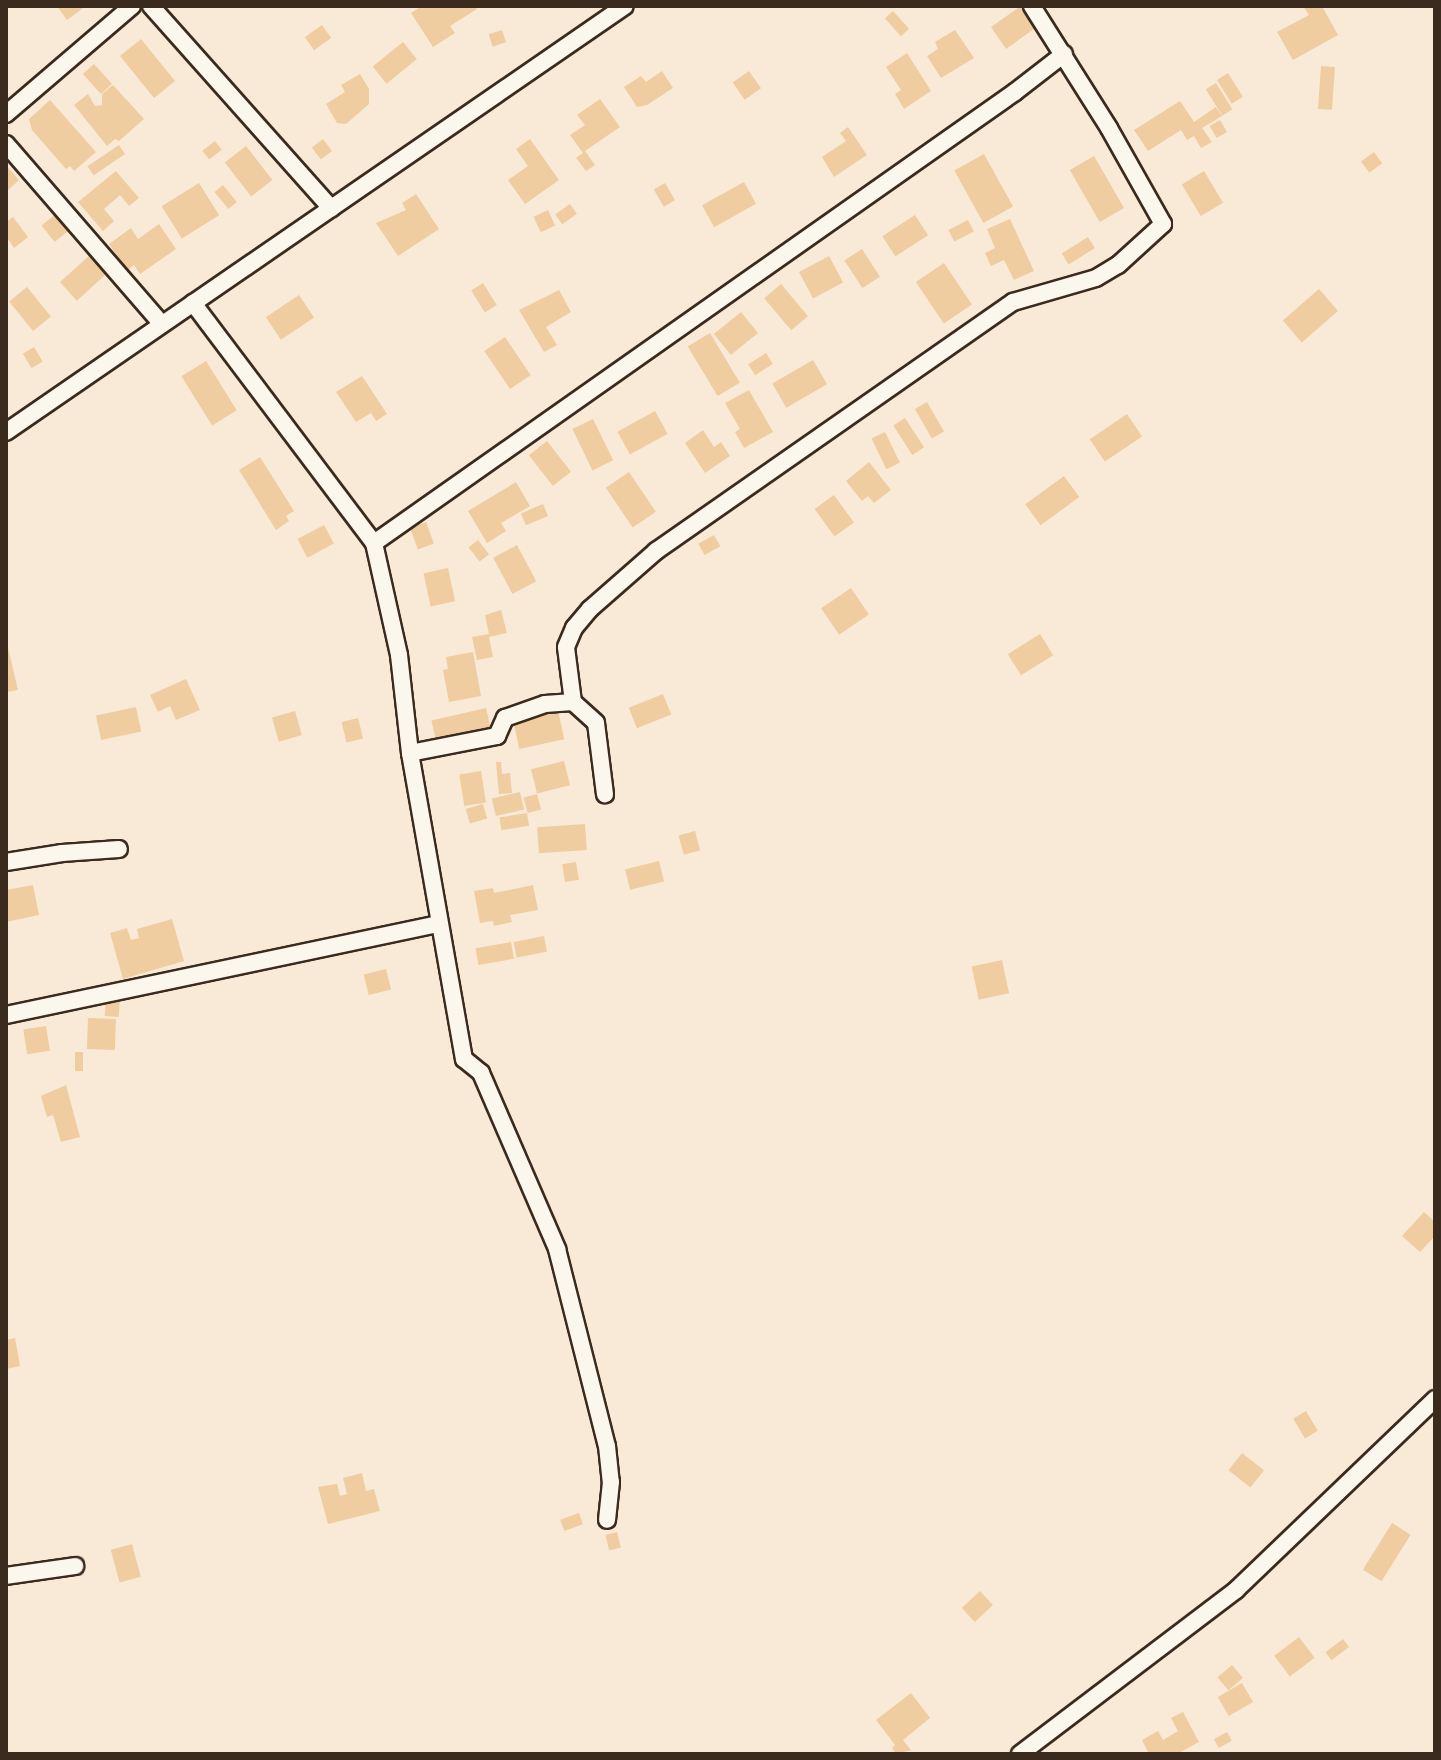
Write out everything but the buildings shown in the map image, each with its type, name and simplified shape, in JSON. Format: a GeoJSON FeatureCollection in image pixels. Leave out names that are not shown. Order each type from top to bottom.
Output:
{"type":"FeatureCollection","features":[{"type":"Feature","properties":{"kind":"street"},"geometry":{"type":"LineString","coordinates":[[6,114],[132,6]]}},
{"type":"Feature","properties":{"kind":"street"},"geometry":{"type":"LineString","coordinates":[[151,6],[331,208]]}},
{"type":"Feature","properties":{"kind":"street"},"geometry":{"type":"LineString","coordinates":[[6,432],[625,6]]}},
{"type":"Feature","properties":{"kind":"street"},"geometry":{"type":"LineString","coordinates":[[605,794],[596,723],[573,702],[566,647],[574,628],[590,609],[656,551],[1013,302],[1096,278],[1118,265],[1163,224],[1064,54],[1032,6]]}},
{"type":"Feature","properties":{"kind":"street"},"geometry":{"type":"LineString","coordinates":[[374,543],[1015,92],[1064,54]]}},
{"type":"Feature","properties":{"kind":"street"},"geometry":{"type":"LineString","coordinates":[[6,144],[162,324]]}},
{"type":"Feature","properties":{"kind":"street"},"geometry":{"type":"LineString","coordinates":[[193,303],[374,543],[399,655],[410,753],[464,1059],[481,1073],[557,1249],[607,1446],[611,1482],[607,1520]]}},
{"type":"Feature","properties":{"kind":"street"},"geometry":{"type":"LineString","coordinates":[[410,753],[497,736],[505,718],[545,704],[573,702]]}},
{"type":"Feature","properties":{"kind":"street"},"geometry":{"type":"LineString","coordinates":[[6,862],[119,849]]}},
{"type":"Feature","properties":{"kind":"street"},"geometry":{"type":"LineString","coordinates":[[6,1015],[439,924]]}},
{"type":"Feature","properties":{"kind":"street"},"geometry":{"type":"LineString","coordinates":[[1020,1754],[1236,1590],[1435,1399]]}},
{"type":"Feature","properties":{"kind":"street"},"geometry":{"type":"LineString","coordinates":[[6,1576],[75,1566]]}}]}
